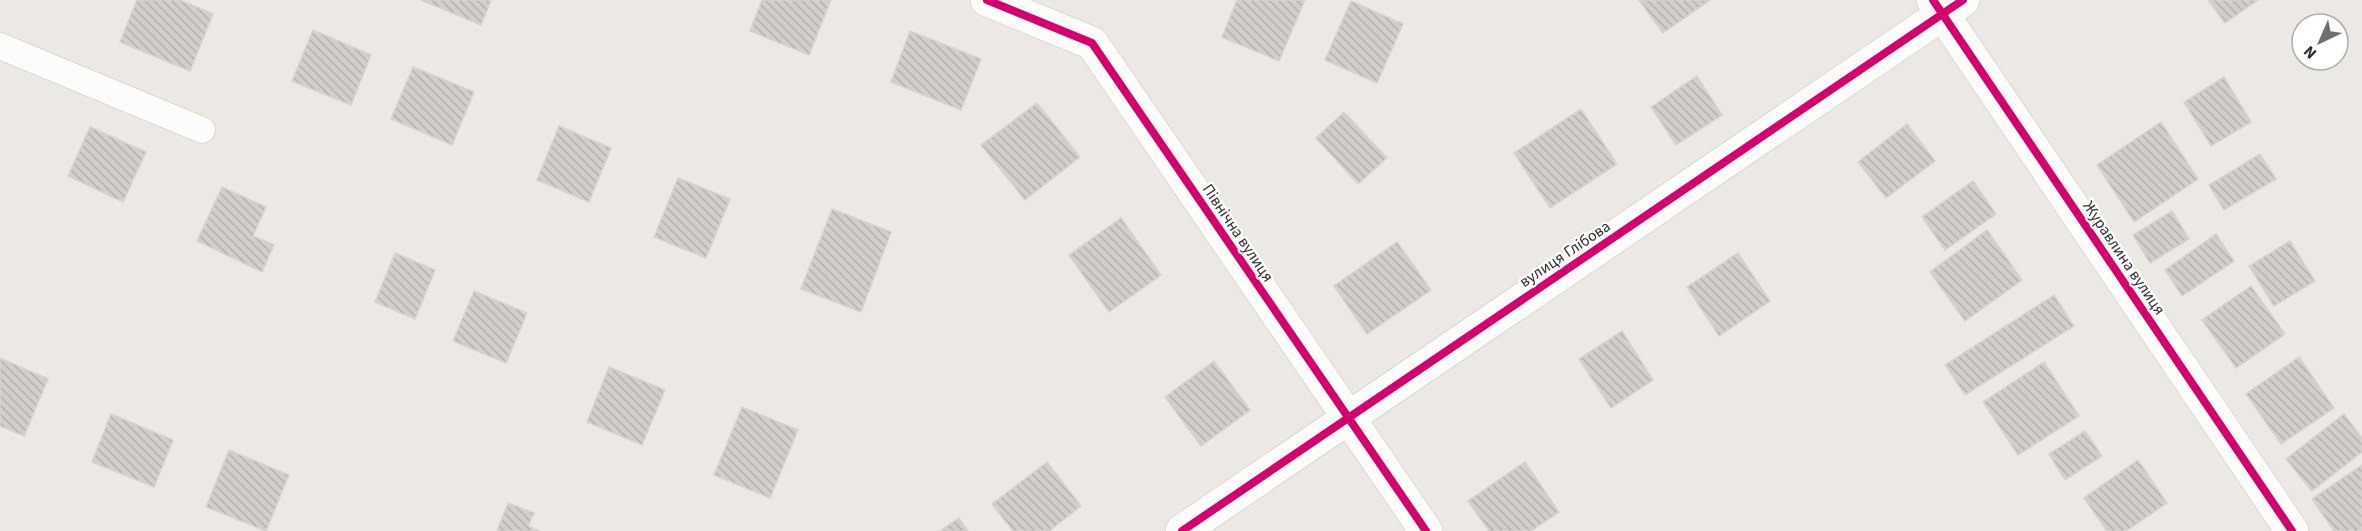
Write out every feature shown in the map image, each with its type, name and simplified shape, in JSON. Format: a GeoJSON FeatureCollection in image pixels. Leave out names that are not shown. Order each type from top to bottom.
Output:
{"type":"FeatureCollection","features":[{"type":"Feature","properties":{"kind":"street","name":"Північна вулиця"},"geometry":{"type":"LineString","coordinates":[[987,0],[1092,43],[1426,531]]}},
{"type":"Feature","properties":{"kind":"street","name":"вулиця Глібова"},"geometry":{"type":"LineString","coordinates":[[1182,531],[1946,5]]}},
{"type":"Feature","properties":{"kind":"street","name":"Журавлина вулиця"},"geometry":{"type":"LineString","coordinates":[[1946,5],[2292,531]]}},
{"type":"Feature","properties":{"kind":"lane"},"geometry":{"type":"LineString","coordinates":[[0,46],[202,130]]}},
{"type":"Feature","properties":{"kind":"building"},"geometry":{"type":"Polygon","coordinates":[[[137,0],[180,0],[213,14],[190,71],[120,42],[137,0]]]}},
{"type":"Feature","properties":{"kind":"building"},"geometry":{"type":"Polygon","coordinates":[[[421,0],[491,0],[481,25],[421,0]]]}},
{"type":"Feature","properties":{"kind":"building"},"geometry":{"type":"Polygon","coordinates":[[[762,0],[831,0],[809,55],[750,31],[762,0]]]}},
{"type":"Feature","properties":{"kind":"building"},"geometry":{"type":"Polygon","coordinates":[[[1237,0],[1305,0],[1279,61],[1222,37],[1237,0]]]}},
{"type":"Feature","properties":{"kind":"building"},"geometry":{"type":"Polygon","coordinates":[[[1639,0],[1710,0],[1663,33],[1639,0]]]}},
{"type":"Feature","properties":{"kind":"building"},"geometry":{"type":"Polygon","coordinates":[[[2208,0],[2258,0],[2225,23],[2208,0]]]}},
{"type":"Feature","properties":{"kind":"building"},"geometry":{"type":"Polygon","coordinates":[[[1351,1],[1403,24],[1377,83],[1325,60],[1351,1]]]}},
{"type":"Feature","properties":{"kind":"building"},"geometry":{"type":"Polygon","coordinates":[[[313,30],[371,55],[351,105],[292,81],[313,30]]]}},
{"type":"Feature","properties":{"kind":"building"},"geometry":{"type":"Polygon","coordinates":[[[910,31],[981,59],[961,110],[891,82],[910,31]]]}},
{"type":"Feature","properties":{"kind":"building"},"geometry":{"type":"Polygon","coordinates":[[[413,67],[474,92],[452,145],[391,119],[413,67]]]}},
{"type":"Feature","properties":{"kind":"building"},"geometry":{"type":"Polygon","coordinates":[[[1697,76],[1722,115],[1676,145],[1651,107],[1697,76]]]}},
{"type":"Feature","properties":{"kind":"building"},"geometry":{"type":"Polygon","coordinates":[[[2224,77],[2251,122],[2211,146],[2184,102],[2224,77]]]}},
{"type":"Feature","properties":{"kind":"building"},"geometry":{"type":"Polygon","coordinates":[[[1037,103],[1080,157],[1025,200],[981,145],[1037,103]]]}},
{"type":"Feature","properties":{"kind":"building"},"geometry":{"type":"Polygon","coordinates":[[[1581,109],[1617,164],[1550,208],[1514,153],[1581,109]]]}},
{"type":"Feature","properties":{"kind":"building"},"geometry":{"type":"Polygon","coordinates":[[[1344,112],[1387,158],[1358,184],[1316,138],[1344,112]]]}},
{"type":"Feature","properties":{"kind":"building"},"geometry":{"type":"Polygon","coordinates":[[[2161,122],[2198,179],[2134,222],[2097,165],[2161,122]]]}},
{"type":"Feature","properties":{"kind":"building"},"geometry":{"type":"Polygon","coordinates":[[[1907,124],[1935,161],[1886,198],[1858,162],[1907,124]]]}},
{"type":"Feature","properties":{"kind":"building"},"geometry":{"type":"Polygon","coordinates":[[[559,126],[611,148],[589,202],[537,180],[559,126]]]}},
{"type":"Feature","properties":{"kind":"building"},"geometry":{"type":"Polygon","coordinates":[[[90,127],[146,152],[123,202],[68,176],[90,127]]]}},
{"type":"Feature","properties":{"kind":"building"},"geometry":{"type":"Polygon","coordinates":[[[2260,154],[2276,179],[2224,210],[2209,185],[2260,154]]]}},
{"type":"Feature","properties":{"kind":"building"},"geometry":{"type":"Polygon","coordinates":[[[678,178],[730,199],[706,258],[654,237],[678,178]]]}},
{"type":"Feature","properties":{"kind":"building"},"geometry":{"type":"Polygon","coordinates":[[[1973,181],[1996,214],[1945,250],[1922,217],[1973,181]]]}},
{"type":"Feature","properties":{"kind":"building"},"geometry":{"type":"Polygon","coordinates":[[[222,187],[266,207],[253,236],[274,245],[262,272],[197,241],[222,187]]]}},
{"type":"Feature","properties":{"kind":"building"},"geometry":{"type":"Polygon","coordinates":[[[832,209],[891,232],[861,312],[801,289],[832,209]]]}},
{"type":"Feature","properties":{"kind":"building"},"geometry":{"type":"Polygon","coordinates":[[[2172,211],[2189,239],[2150,263],[2133,235],[2172,211]]]}},
{"type":"Feature","properties":{"kind":"building"},"geometry":{"type":"Polygon","coordinates":[[[1121,218],[1161,275],[1109,312],[1069,255],[1121,218]]]}},
{"type":"Feature","properties":{"kind":"building"},"geometry":{"type":"Polygon","coordinates":[[[1987,230],[2022,280],[1965,321],[1930,272],[1987,230]]]}},
{"type":"Feature","properties":{"kind":"building"},"geometry":{"type":"Polygon","coordinates":[[[2216,234],[2234,261],[2182,296],[2165,270],[2216,234]]]}},
{"type":"Feature","properties":{"kind":"building"},"geometry":{"type":"Polygon","coordinates":[[[2290,241],[2315,281],[2274,306],[2249,266],[2290,241]]]}},
{"type":"Feature","properties":{"kind":"building"},"geometry":{"type":"Polygon","coordinates":[[[1397,242],[1431,290],[1367,334],[1334,286],[1397,242]]]}},
{"type":"Feature","properties":{"kind":"building"},"geometry":{"type":"Polygon","coordinates":[[[395,253],[435,270],[415,319],[375,302],[395,253]]]}},
{"type":"Feature","properties":{"kind":"building"},"geometry":{"type":"Polygon","coordinates":[[[1738,253],[1770,301],[1719,336],[1687,287],[1738,253]]]}},
{"type":"Feature","properties":{"kind":"building"},"geometry":{"type":"Polygon","coordinates":[[[2251,286],[2285,334],[2236,368],[2202,320],[2251,286]]]}},
{"type":"Feature","properties":{"kind":"building"},"geometry":{"type":"Polygon","coordinates":[[[474,291],[527,313],[506,363],[453,341],[474,291]]]}},
{"type":"Feature","properties":{"kind":"building"},"geometry":{"type":"Polygon","coordinates":[[[2054,295],[2074,326],[1965,395],[1945,365],[2054,295]]]}},
{"type":"Feature","properties":{"kind":"building"},"geometry":{"type":"Polygon","coordinates":[[[1622,331],[1653,380],[1611,408],[1579,359],[1622,331]]]}},
{"type":"Feature","properties":{"kind":"building"},"geometry":{"type":"Polygon","coordinates":[[[2299,357],[2334,408],[2281,444],[2246,394],[2299,357]]]}},
{"type":"Feature","properties":{"kind":"building"},"geometry":{"type":"Polygon","coordinates":[[[0,358],[48,379],[24,436],[0,426],[0,358]]]}},
{"type":"Feature","properties":{"kind":"building"},"geometry":{"type":"Polygon","coordinates":[[[1214,361],[1250,410],[1201,446],[1165,397],[1214,361]]]}},
{"type":"Feature","properties":{"kind":"building"},"geometry":{"type":"Polygon","coordinates":[[[2044,362],[2079,416],[2018,455],[1983,402],[2044,362]]]}},
{"type":"Feature","properties":{"kind":"building"},"geometry":{"type":"Polygon","coordinates":[[[609,367],[665,390],[642,445],[587,422],[609,367]]]}},
{"type":"Feature","properties":{"kind":"building"},"geometry":{"type":"Polygon","coordinates":[[[742,407],[798,430],[770,498],[714,475],[742,407]]]}},
{"type":"Feature","properties":{"kind":"building"},"geometry":{"type":"Polygon","coordinates":[[[111,414],[173,440],[154,487],[92,462],[111,414]]]}},
{"type":"Feature","properties":{"kind":"building"},"geometry":{"type":"Polygon","coordinates":[[[2344,414],[2362,438],[2362,452],[2312,491],[2286,459],[2344,414]]]}},
{"type":"Feature","properties":{"kind":"building"},"geometry":{"type":"Polygon","coordinates":[[[2085,431],[2102,456],[2065,480],[2049,454],[2085,431]]]}},
{"type":"Feature","properties":{"kind":"building"},"geometry":{"type":"Polygon","coordinates":[[[229,450],[289,475],[266,531],[206,507],[229,450]]]}},
{"type":"Feature","properties":{"kind":"building"},"geometry":{"type":"Polygon","coordinates":[[[2138,460],[2167,503],[2126,531],[2107,531],[2084,498],[2138,460]]]}},
{"type":"Feature","properties":{"kind":"building"},"geometry":{"type":"Polygon","coordinates":[[[1047,462],[1081,506],[1049,531],[1013,531],[992,504],[1047,462]]]}},
{"type":"Feature","properties":{"kind":"building"},"geometry":{"type":"Polygon","coordinates":[[[1525,462],[1559,512],[1531,531],[1489,531],[1468,501],[1525,462]]]}},
{"type":"Feature","properties":{"kind":"building"},"geometry":{"type":"Polygon","coordinates":[[[2362,465],[2362,531],[2334,531],[2312,499],[2362,465]]]}},
{"type":"Feature","properties":{"kind":"building"},"geometry":{"type":"Polygon","coordinates":[[[508,503],[534,513],[528,526],[539,531],[497,531],[508,503]]]}},
{"type":"Feature","properties":{"kind":"building"},"geometry":{"type":"Polygon","coordinates":[[[959,518],[968,531],[940,531],[959,518]]]}},
{"type":"Feature","properties":{"kind":"cycle path"},"geometry":{"type":"LineString","coordinates":[[987,0],[1092,43],[1426,531]]}},
{"type":"Feature","properties":{"kind":"cycle path"},"geometry":{"type":"LineString","coordinates":[[1933,0],[2292,531]]}},
{"type":"Feature","properties":{"kind":"cycle path"},"geometry":{"type":"LineString","coordinates":[[1182,531],[1963,0]]}}]}
